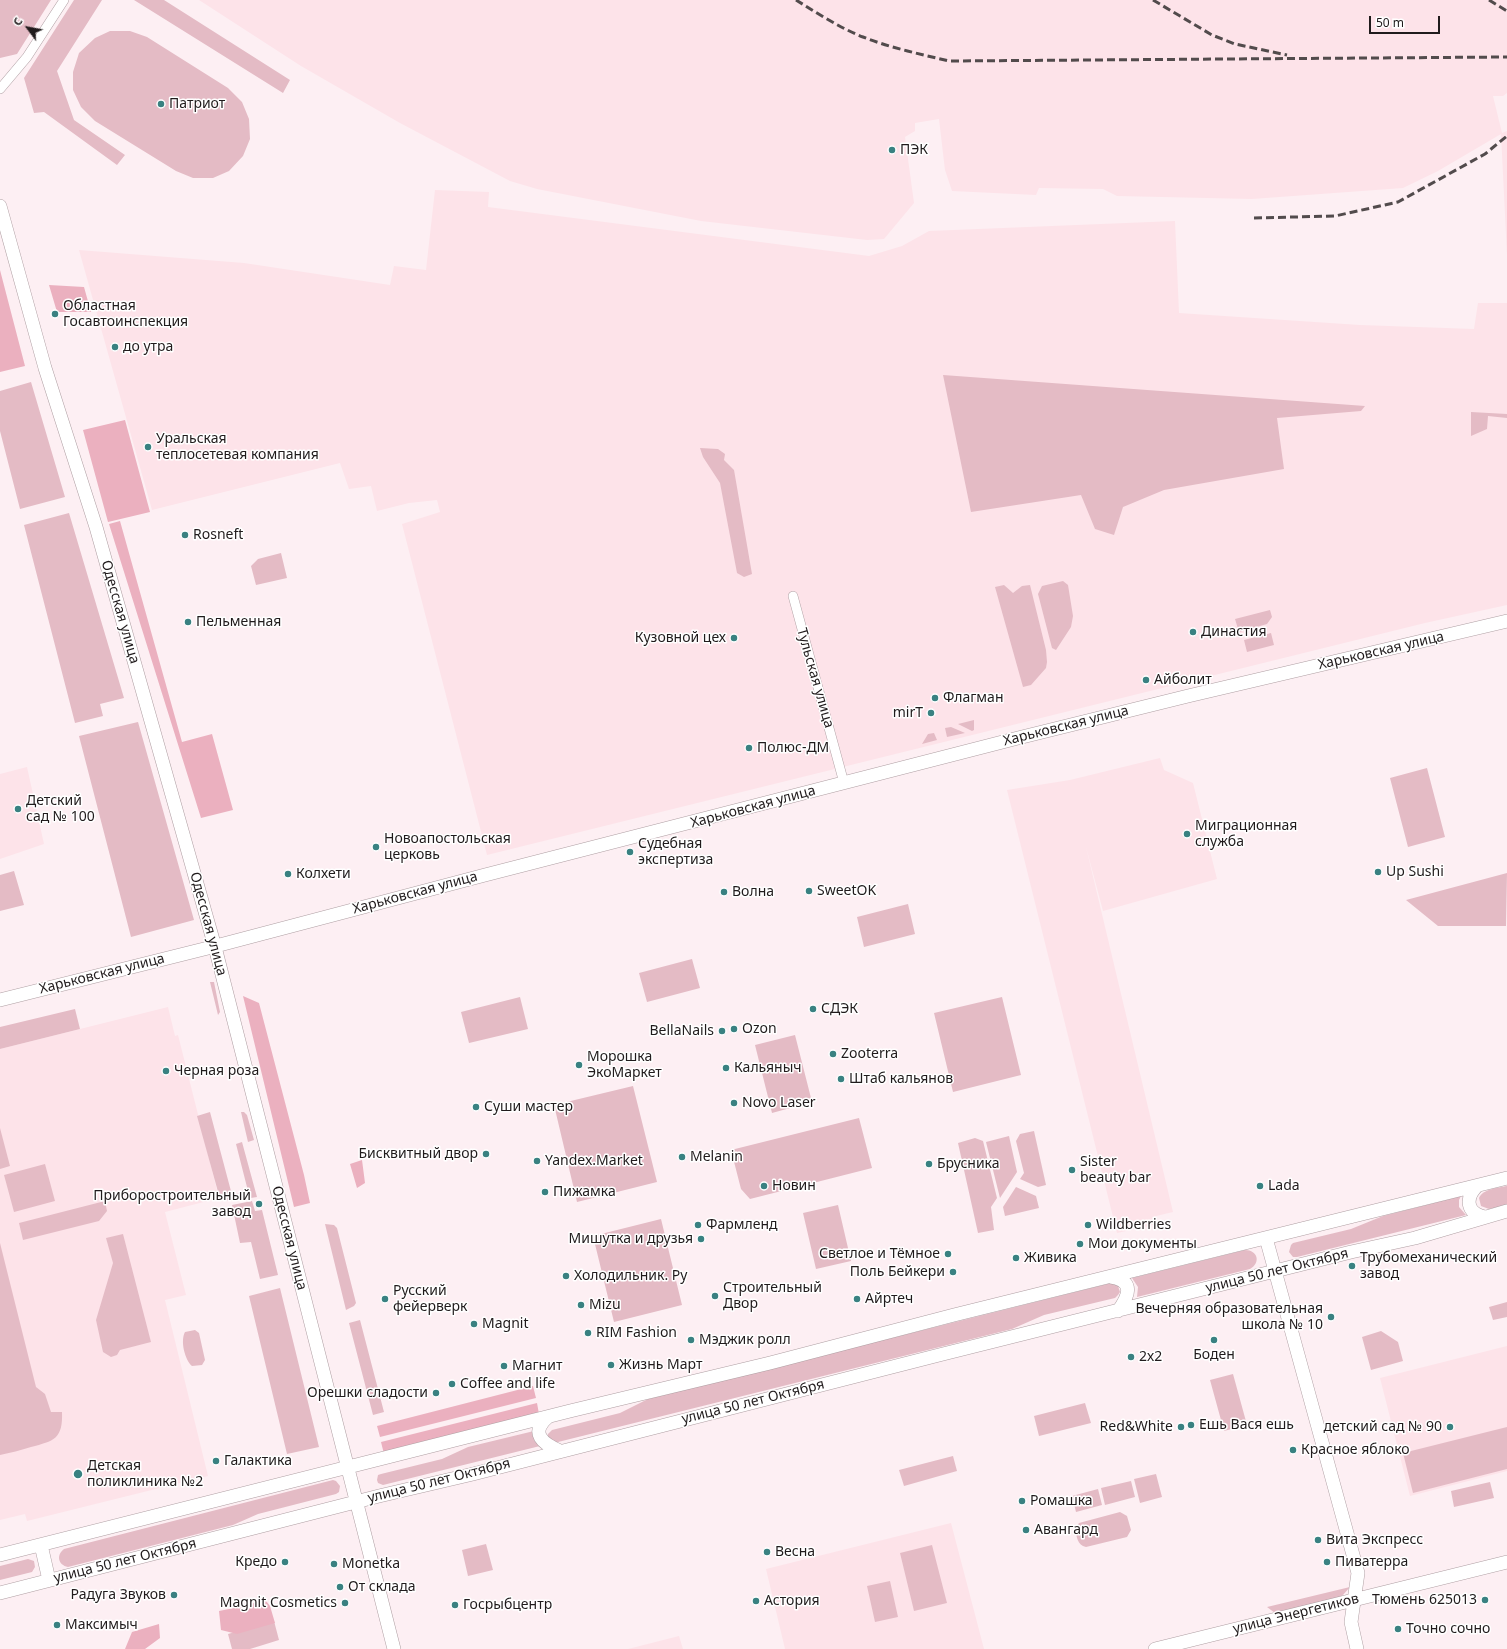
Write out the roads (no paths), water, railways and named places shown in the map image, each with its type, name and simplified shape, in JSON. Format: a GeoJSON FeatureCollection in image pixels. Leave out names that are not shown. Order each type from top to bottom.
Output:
{"type":"FeatureCollection","features":[{"type":"Feature","properties":{"kind":"street"},"geometry":{"type":"LineString","coordinates":[[0,89],[27,57],[64,0]]}},
{"type":"Feature","properties":{"kind":"street","name":"Одесская улица"},"geometry":{"type":"LineString","coordinates":[[0,206],[45,368],[96,527],[215,946],[394,1649]]}},
{"type":"Feature","properties":{"kind":"street","name":"Тульская улица"},"geometry":{"type":"LineString","coordinates":[[793,596],[844,783]]}},
{"type":"Feature","properties":{"kind":"street","name":"Харьковская улица"},"geometry":{"type":"LineString","coordinates":[[0,1000],[1188,696],[1507,621]]}},
{"type":"Feature","properties":{"kind":"street"},"geometry":{"type":"LineString","coordinates":[[0,1555],[548,1417],[770,1363],[954,1315],[1507,1178]]}},
{"type":"Feature","properties":{"kind":"street"},"geometry":{"type":"LineString","coordinates":[[1477,1186],[1472,1191],[1469,1198],[1469,1205],[1473,1212],[1479,1216],[1485,1217]]}},
{"type":"Feature","properties":{"kind":"street","name":"улица 50 лет Октября"},"geometry":{"type":"LineString","coordinates":[[0,1593],[935,1356],[1351,1252],[1415,1238],[1507,1211]]}},
{"type":"Feature","properties":{"kind":"street"},"geometry":{"type":"LineString","coordinates":[[1266,1238],[1358,1573],[1355,1600],[1350,1622],[1357,1649]]}},
{"type":"Feature","properties":{"kind":"street"},"geometry":{"type":"LineString","coordinates":[[1111,1277],[1118,1278],[1124,1282],[1128,1290],[1127,1297],[1118,1311]]}},
{"type":"Feature","properties":{"kind":"street"},"geometry":{"type":"LineString","coordinates":[[548,1417],[542,1422],[539,1428],[540,1436],[543,1443],[560,1451]]}},
{"type":"Feature","properties":{"kind":"street"},"geometry":{"type":"LineString","coordinates":[[41,1545],[50,1580]]}},
{"type":"Feature","properties":{"kind":"street","name":"улица Энергетиков"},"geometry":{"type":"LineString","coordinates":[[1155,1649],[1507,1562]]}},
{"type":"Feature","properties":{"kind":"railway"},"geometry":{"type":"LineString","coordinates":[[796,0],[837,25],[863,37],[895,48],[949,61],[1507,57]]}},
{"type":"Feature","properties":{"kind":"railway"},"geometry":{"type":"LineString","coordinates":[[1153,0],[1212,35],[1235,44],[1287,55]]}},
{"type":"Feature","properties":{"kind":"railway"},"geometry":{"type":"LineString","coordinates":[[1489,0],[1507,11]]}},
{"type":"Feature","properties":{"kind":"railway"},"geometry":{"type":"LineString","coordinates":[[1254,218],[1335,216],[1398,202],[1485,154],[1507,136]]}},
{"type":"Feature","properties":{"kind":"place","name":"Патриот"},"geometry":{"type":"Point","coordinates":[161,104]}},
{"type":"Feature","properties":{"kind":"place","name":"ПЭК"},"geometry":{"type":"Point","coordinates":[892,150]}},
{"type":"Feature","properties":{"kind":"place","name":"Областная Госавтоинспекция"},"geometry":{"type":"Point","coordinates":[55,314]}},
{"type":"Feature","properties":{"kind":"place","name":"до утра"},"geometry":{"type":"Point","coordinates":[115,347]}},
{"type":"Feature","properties":{"kind":"place","name":"Уральская теплосетевая компания"},"geometry":{"type":"Point","coordinates":[148,447]}},
{"type":"Feature","properties":{"kind":"place","name":"Rosneft"},"geometry":{"type":"Point","coordinates":[185,535]}},
{"type":"Feature","properties":{"kind":"place","name":"Пельменная"},"geometry":{"type":"Point","coordinates":[188,622]}},
{"type":"Feature","properties":{"kind":"place","name":"Династия"},"geometry":{"type":"Point","coordinates":[1193,632]}},
{"type":"Feature","properties":{"kind":"place","name":"Кузовной цех"},"geometry":{"type":"Point","coordinates":[734,638]}},
{"type":"Feature","properties":{"kind":"place","name":"Айболит"},"geometry":{"type":"Point","coordinates":[1146,680]}},
{"type":"Feature","properties":{"kind":"place","name":"Флагман"},"geometry":{"type":"Point","coordinates":[935,698]}},
{"type":"Feature","properties":{"kind":"place","name":"mirT"},"geometry":{"type":"Point","coordinates":[931,713]}},
{"type":"Feature","properties":{"kind":"place","name":"Полюс-ДМ"},"geometry":{"type":"Point","coordinates":[749,748]}},
{"type":"Feature","properties":{"kind":"place","name":"Детский сад № 100"},"geometry":{"type":"Point","coordinates":[18,809]}},
{"type":"Feature","properties":{"kind":"place","name":"Миграционная служба"},"geometry":{"type":"Point","coordinates":[1187,834]}},
{"type":"Feature","properties":{"kind":"place","name":"Новоапостольская церковь"},"geometry":{"type":"Point","coordinates":[376,847]}},
{"type":"Feature","properties":{"kind":"place","name":"Судебная экспертиза"},"geometry":{"type":"Point","coordinates":[630,852]}},
{"type":"Feature","properties":{"kind":"place","name":"Up Sushi"},"geometry":{"type":"Point","coordinates":[1378,872]}},
{"type":"Feature","properties":{"kind":"place","name":"Колхети"},"geometry":{"type":"Point","coordinates":[288,874]}},
{"type":"Feature","properties":{"kind":"place","name":"SweetOK"},"geometry":{"type":"Point","coordinates":[809,891]}},
{"type":"Feature","properties":{"kind":"place","name":"Волна"},"geometry":{"type":"Point","coordinates":[724,892]}},
{"type":"Feature","properties":{"kind":"place","name":"СДЭК"},"geometry":{"type":"Point","coordinates":[813,1009]}},
{"type":"Feature","properties":{"kind":"place","name":"Ozon"},"geometry":{"type":"Point","coordinates":[734,1029]}},
{"type":"Feature","properties":{"kind":"place","name":"BellaNails"},"geometry":{"type":"Point","coordinates":[722,1031]}},
{"type":"Feature","properties":{"kind":"place","name":"Zooterra"},"geometry":{"type":"Point","coordinates":[833,1054]}},
{"type":"Feature","properties":{"kind":"place","name":"Морошка ЭкоМаркет"},"geometry":{"type":"Point","coordinates":[579,1065]}},
{"type":"Feature","properties":{"kind":"place","name":"Кальяныч"},"geometry":{"type":"Point","coordinates":[726,1068]}},
{"type":"Feature","properties":{"kind":"place","name":"Черная роза"},"geometry":{"type":"Point","coordinates":[166,1071]}},
{"type":"Feature","properties":{"kind":"place","name":"Штаб кальянов"},"geometry":{"type":"Point","coordinates":[841,1079]}},
{"type":"Feature","properties":{"kind":"place","name":"Novo Laser"},"geometry":{"type":"Point","coordinates":[734,1103]}},
{"type":"Feature","properties":{"kind":"place","name":"Суши мастер"},"geometry":{"type":"Point","coordinates":[476,1107]}},
{"type":"Feature","properties":{"kind":"place","name":"Бисквитный двор"},"geometry":{"type":"Point","coordinates":[486,1154]}},
{"type":"Feature","properties":{"kind":"place","name":"Melanin"},"geometry":{"type":"Point","coordinates":[682,1157]}},
{"type":"Feature","properties":{"kind":"place","name":"Yandex.Market"},"geometry":{"type":"Point","coordinates":[537,1161]}},
{"type":"Feature","properties":{"kind":"place","name":"Брусника"},"geometry":{"type":"Point","coordinates":[929,1164]}},
{"type":"Feature","properties":{"kind":"place","name":"Sister beauty bar"},"geometry":{"type":"Point","coordinates":[1072,1170]}},
{"type":"Feature","properties":{"kind":"place","name":"Новин"},"geometry":{"type":"Point","coordinates":[764,1186]}},
{"type":"Feature","properties":{"kind":"place","name":"Lada"},"geometry":{"type":"Point","coordinates":[1260,1186]}},
{"type":"Feature","properties":{"kind":"place","name":"Пижамка"},"geometry":{"type":"Point","coordinates":[545,1192]}},
{"type":"Feature","properties":{"kind":"place","name":"Приборостроительный завод"},"geometry":{"type":"Point","coordinates":[259,1204]}},
{"type":"Feature","properties":{"kind":"place","name":"Фармленд"},"geometry":{"type":"Point","coordinates":[698,1225]}},
{"type":"Feature","properties":{"kind":"place","name":"Wildberries"},"geometry":{"type":"Point","coordinates":[1088,1225]}},
{"type":"Feature","properties":{"kind":"place","name":"Мишутка и друзья"},"geometry":{"type":"Point","coordinates":[701,1239]}},
{"type":"Feature","properties":{"kind":"place","name":"Мои документы"},"geometry":{"type":"Point","coordinates":[1080,1244]}},
{"type":"Feature","properties":{"kind":"place","name":"Светлое и Тёмное"},"geometry":{"type":"Point","coordinates":[948,1254]}},
{"type":"Feature","properties":{"kind":"place","name":"Живика"},"geometry":{"type":"Point","coordinates":[1016,1258]}},
{"type":"Feature","properties":{"kind":"place","name":"Трубомеханический завод"},"geometry":{"type":"Point","coordinates":[1352,1266]}},
{"type":"Feature","properties":{"kind":"place","name":"Поль Бейкери"},"geometry":{"type":"Point","coordinates":[953,1272]}},
{"type":"Feature","properties":{"kind":"place","name":"Холодильник. Ру"},"geometry":{"type":"Point","coordinates":[566,1276]}},
{"type":"Feature","properties":{"kind":"place","name":"Строительный Двор"},"geometry":{"type":"Point","coordinates":[715,1296]}},
{"type":"Feature","properties":{"kind":"place","name":"Русский фейерверк"},"geometry":{"type":"Point","coordinates":[385,1299]}},
{"type":"Feature","properties":{"kind":"place","name":"Айртеч"},"geometry":{"type":"Point","coordinates":[857,1299]}},
{"type":"Feature","properties":{"kind":"place","name":"Mizu"},"geometry":{"type":"Point","coordinates":[581,1305]}},
{"type":"Feature","properties":{"kind":"place","name":"Вечерняя образовательная школа № 10"},"geometry":{"type":"Point","coordinates":[1331,1317]}},
{"type":"Feature","properties":{"kind":"place","name":"Magnit"},"geometry":{"type":"Point","coordinates":[474,1324]}},
{"type":"Feature","properties":{"kind":"place","name":"RIM Fashion"},"geometry":{"type":"Point","coordinates":[588,1333]}},
{"type":"Feature","properties":{"kind":"place","name":"Мэджик ролл"},"geometry":{"type":"Point","coordinates":[691,1340]}},
{"type":"Feature","properties":{"kind":"place","name":"Боден"},"geometry":{"type":"Point","coordinates":[1214,1340]}},
{"type":"Feature","properties":{"kind":"place","name":"2х2"},"geometry":{"type":"Point","coordinates":[1131,1357]}},
{"type":"Feature","properties":{"kind":"place","name":"Жизнь Март"},"geometry":{"type":"Point","coordinates":[611,1365]}},
{"type":"Feature","properties":{"kind":"place","name":"Магнит"},"geometry":{"type":"Point","coordinates":[504,1366]}},
{"type":"Feature","properties":{"kind":"place","name":"Coffee and life"},"geometry":{"type":"Point","coordinates":[452,1384]}},
{"type":"Feature","properties":{"kind":"place","name":"Орешки сладости"},"geometry":{"type":"Point","coordinates":[436,1393]}},
{"type":"Feature","properties":{"kind":"place","name":"Ешь Вася ешь"},"geometry":{"type":"Point","coordinates":[1191,1425]}},
{"type":"Feature","properties":{"kind":"place","name":"Red&White"},"geometry":{"type":"Point","coordinates":[1181,1427]}},
{"type":"Feature","properties":{"kind":"place","name":"детский сад № 90"},"geometry":{"type":"Point","coordinates":[1450,1427]}},
{"type":"Feature","properties":{"kind":"place","name":"Красное яблоко"},"geometry":{"type":"Point","coordinates":[1293,1450]}},
{"type":"Feature","properties":{"kind":"place","name":"Галактика"},"geometry":{"type":"Point","coordinates":[216,1461]}},
{"type":"Feature","properties":{"kind":"place","name":"Детская поликлиника №2"},"geometry":{"type":"Point","coordinates":[78,1474]}},
{"type":"Feature","properties":{"kind":"place","name":"Ромашка"},"geometry":{"type":"Point","coordinates":[1022,1501]}},
{"type":"Feature","properties":{"kind":"place","name":"Авангард"},"geometry":{"type":"Point","coordinates":[1026,1530]}},
{"type":"Feature","properties":{"kind":"place","name":"Вита Экспресс"},"geometry":{"type":"Point","coordinates":[1318,1540]}},
{"type":"Feature","properties":{"kind":"place","name":"Весна"},"geometry":{"type":"Point","coordinates":[767,1552]}},
{"type":"Feature","properties":{"kind":"place","name":"Кредо"},"geometry":{"type":"Point","coordinates":[285,1562]}},
{"type":"Feature","properties":{"kind":"place","name":"Пиватерра"},"geometry":{"type":"Point","coordinates":[1327,1562]}},
{"type":"Feature","properties":{"kind":"place","name":"Monetka"},"geometry":{"type":"Point","coordinates":[334,1564]}},
{"type":"Feature","properties":{"kind":"place","name":"От склада"},"geometry":{"type":"Point","coordinates":[340,1587]}},
{"type":"Feature","properties":{"kind":"place","name":"Радуга Звуков"},"geometry":{"type":"Point","coordinates":[174,1595]}},
{"type":"Feature","properties":{"kind":"place","name":"Тюмень 625013"},"geometry":{"type":"Point","coordinates":[1485,1600]}},
{"type":"Feature","properties":{"kind":"place","name":"Астория"},"geometry":{"type":"Point","coordinates":[756,1601]}},
{"type":"Feature","properties":{"kind":"place","name":"Magnit Cosmetics"},"geometry":{"type":"Point","coordinates":[345,1603]}},
{"type":"Feature","properties":{"kind":"place","name":"Госрыбцентр"},"geometry":{"type":"Point","coordinates":[455,1605]}},
{"type":"Feature","properties":{"kind":"place","name":"Максимыч"},"geometry":{"type":"Point","coordinates":[57,1625]}},
{"type":"Feature","properties":{"kind":"place","name":"Точно сочно"},"geometry":{"type":"Point","coordinates":[1398,1629]}}]}
